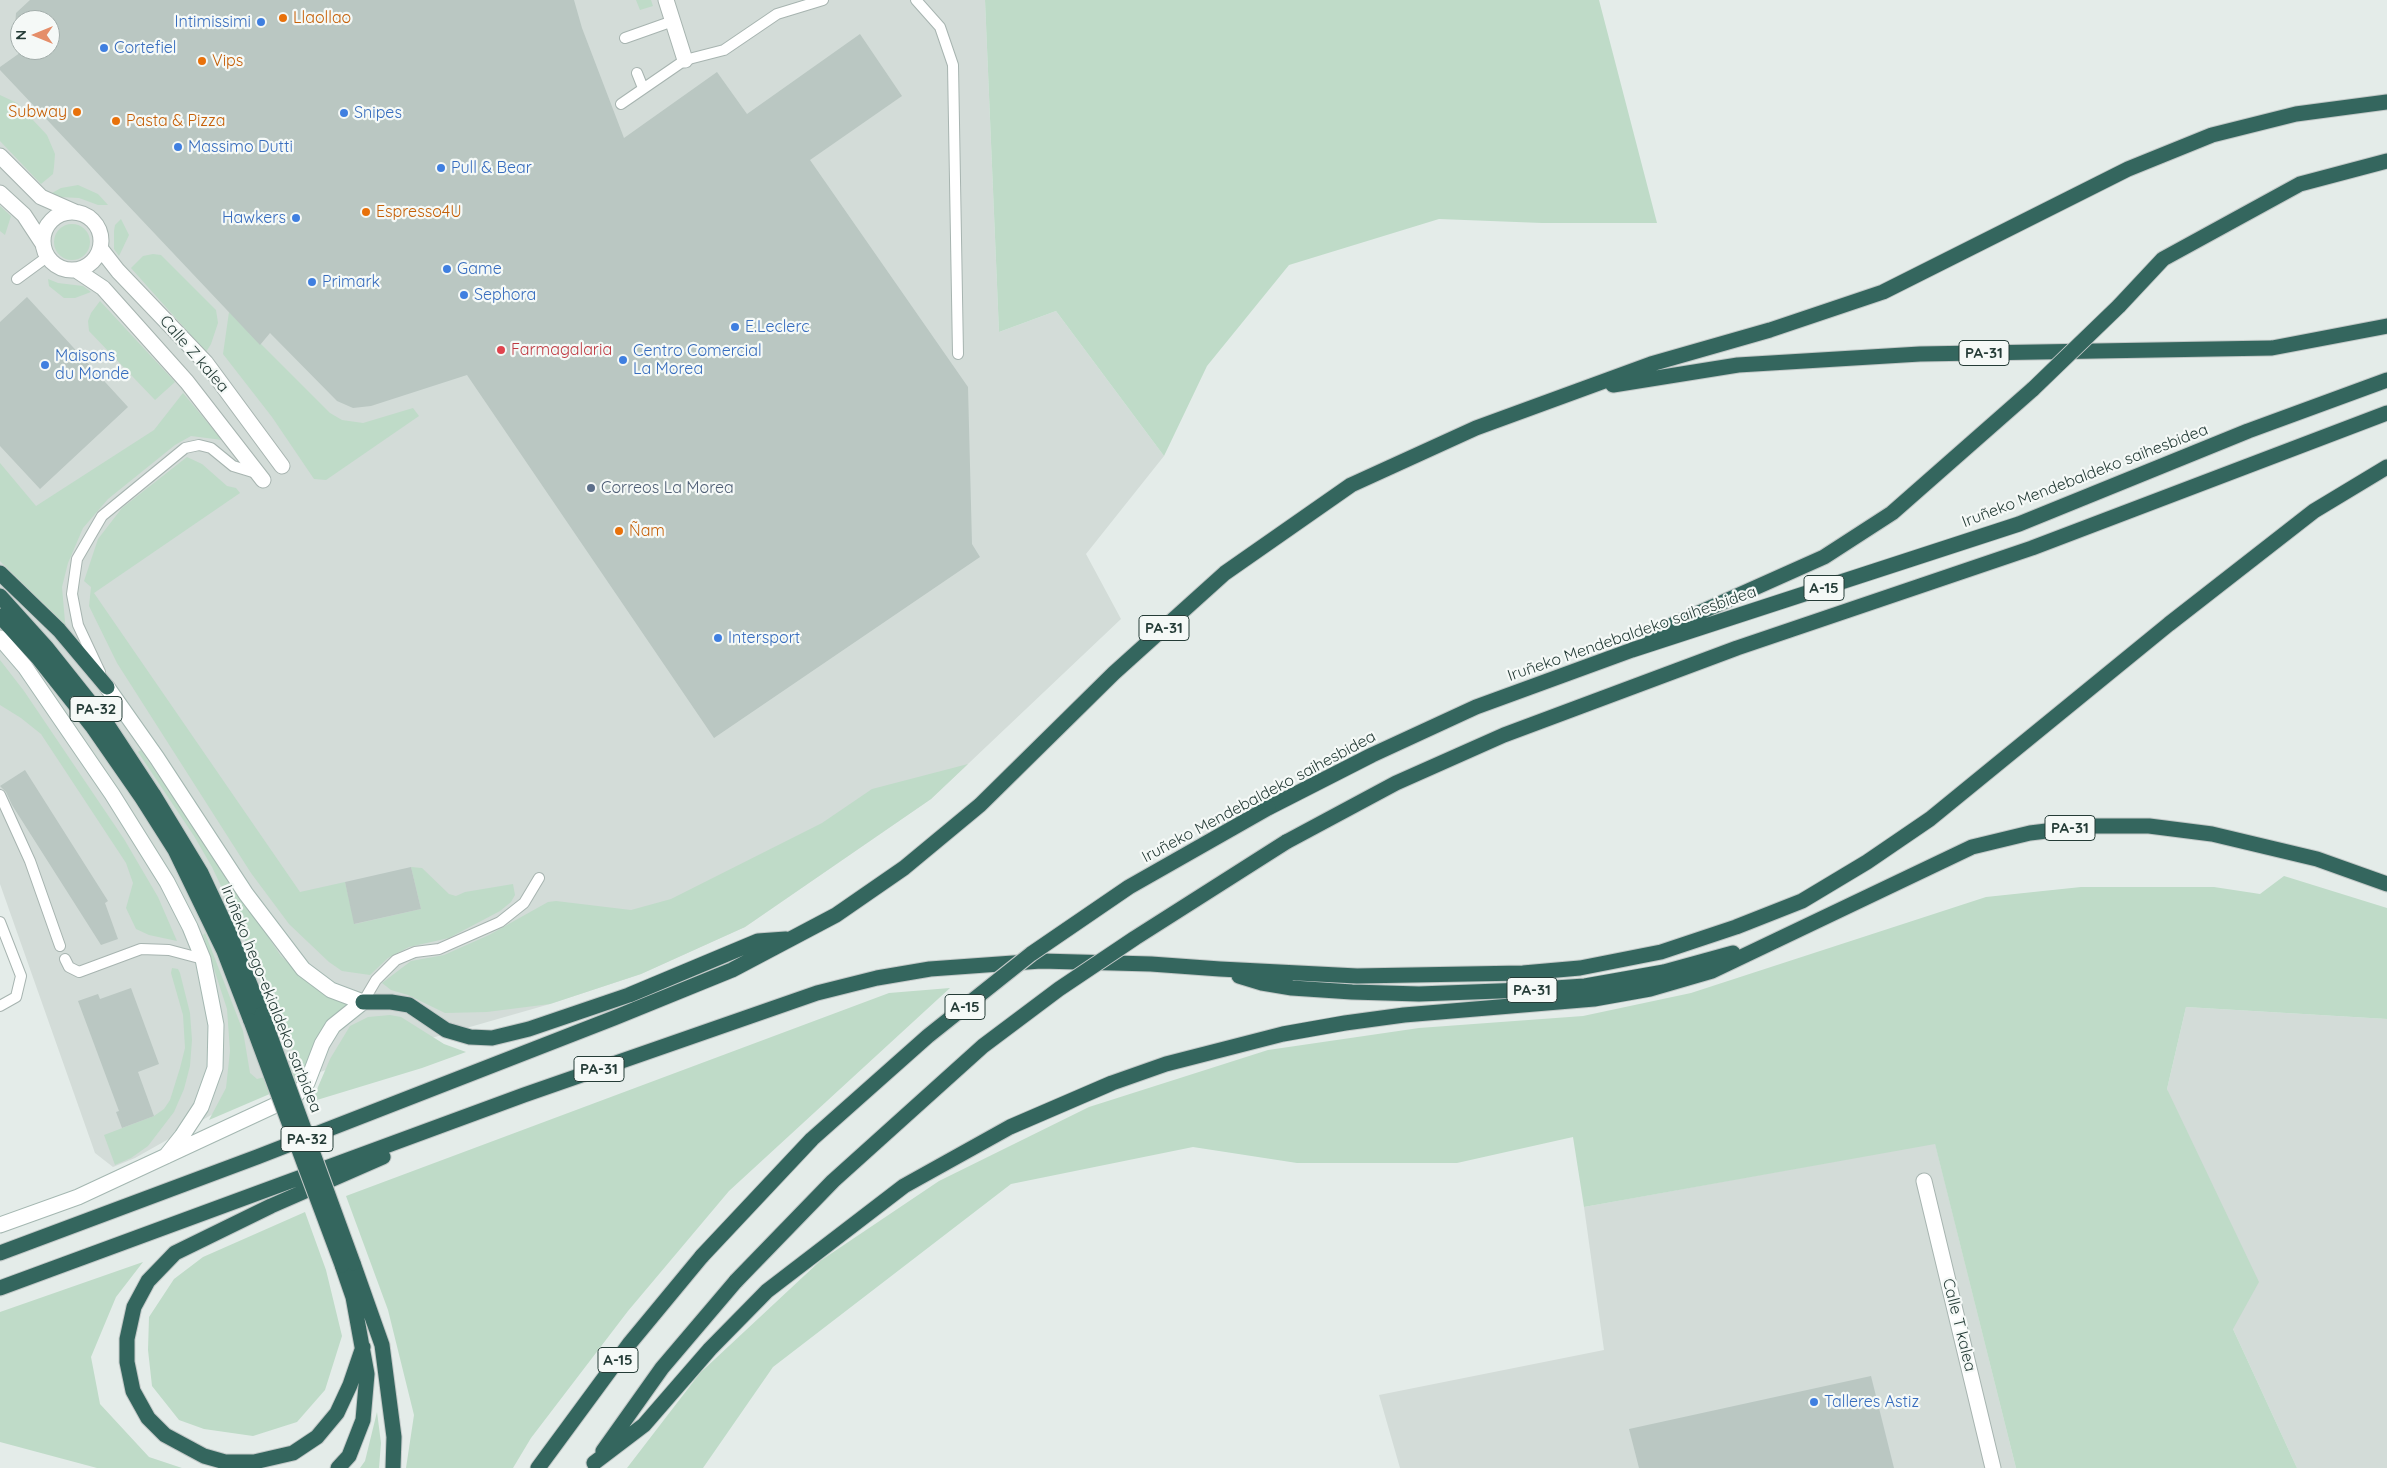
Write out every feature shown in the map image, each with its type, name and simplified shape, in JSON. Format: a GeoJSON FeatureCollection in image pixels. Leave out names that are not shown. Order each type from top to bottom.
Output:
{"type":"FeatureCollection","features":[{"type":"Feature","properties":{"kind":"highway"},"geometry":{"type":"LineString","coordinates":[[1582,390],[1651,364],[1770,330],[1882,292],[2128,169],[2212,135],[2296,114],[2387,102]]}},
{"type":"Feature","properties":{"kind":"highway"},"geometry":{"type":"LineString","coordinates":[[1632,650],[1674,624],[1824,557],[1892,513],[2033,389],[2119,306],[2164,259],[2300,184],[2387,161]]}},
{"type":"Feature","properties":{"kind":"highway","name":"PA-31"},"geometry":{"type":"LineString","coordinates":[[0,1253],[257,1157],[614,1018],[732,970],[836,914],[904,868],[980,805],[1114,673],[1225,573],[1351,485],[1476,428],[1582,390],[1738,365],[1920,354],[2272,348],[2387,326]]}},
{"type":"Feature","properties":{"kind":"highway","name":"Iruñeko Mendebaldeko saihesbidea"},"geometry":{"type":"LineString","coordinates":[[538,1468],[630,1343],[702,1256],[812,1139],[928,1036],[1009,972],[1129,887],[1268,808],[1372,755],[1476,707],[1632,650],[2019,524],[2248,431],[2387,380]]}},
{"type":"Feature","properties":{"kind":"highway","name":"A-15"},"geometry":{"type":"LineString","coordinates":[[592,1466],[662,1368],[736,1281],[833,1181],[983,1046],[1060,989],[1135,938],[1286,842],[1396,783],[1504,735],[1737,648],[2032,548],[2387,412]]}},
{"type":"Feature","properties":{"kind":"highway"},"geometry":{"type":"LineString","coordinates":[[1220,969],[1402,976],[1523,974],[1580,968],[1661,952],[1736,927],[1802,901],[1868,862],[1930,819],[2169,624],[2314,511],[2387,467]]}},
{"type":"Feature","properties":{"kind":"highway"},"geometry":{"type":"LineString","coordinates":[[0,573],[59,630],[106,687]]}},
{"type":"Feature","properties":{"kind":"highway","name":"Iruñeko hego-ekialdeko sarbidea"},"geometry":{"type":"LineString","coordinates":[[0,596],[46,647],[105,720],[201,872],[230,934],[257,1018],[347,1264],[382,1344],[394,1437],[392,1468]]}},
{"type":"Feature","properties":{"kind":"highway","name":"Iruñeko hego-ekialdeko sarbidea"},"geometry":{"type":"LineString","coordinates":[[0,616],[39,659],[92,726],[169,842],[257,1018]]}},
{"type":"Feature","properties":{"kind":"highway","name":"PA-31"},"geometry":{"type":"LineString","coordinates":[[0,1288],[524,1095],[817,993],[878,978],[930,969],[1041,961],[1152,964],[1220,969],[1262,983],[1292,988],[1419,994],[1585,986],[1664,972],[1768,943],[1972,848],[2030,833],[2088,826],[2149,826],[2212,834],[2317,859],[2387,884]]}},
{"type":"Feature","properties":{"kind":"highway"},"geometry":{"type":"LineString","coordinates":[[363,1002],[391,1002],[409,1005],[446,1030],[470,1037],[492,1038],[529,1029],[629,996],[758,941],[793,938]]}},
{"type":"Feature","properties":{"kind":"highway"},"geometry":{"type":"LineString","coordinates":[[592,1466],[644,1425],[710,1349],[767,1291],[904,1186],[1010,1127],[1166,1064],[1283,1034],[1404,1016],[1594,999],[1650,989],[1712,971],[1768,943]]}},
{"type":"Feature","properties":{"kind":"highway"},"geometry":{"type":"LineString","coordinates":[[363,1347],[350,1385],[337,1413],[317,1437],[293,1453],[254,1462],[225,1462],[204,1456],[165,1435],[148,1418],[133,1391],[127,1362],[127,1340],[134,1307],[148,1281],[175,1253],[271,1206],[524,1095]]}},
{"type":"Feature","properties":{"kind":"highway","name":"Iruñeko hego-ekialdeko sarbidea"},"geometry":{"type":"LineString","coordinates":[[338,1468],[349,1456],[363,1420],[367,1374],[347,1264]]}},
{"type":"Feature","properties":{"kind":"street"},"geometry":{"type":"LineString","coordinates":[[666,0],[685,60]]}},
{"type":"Feature","properties":{"kind":"street"},"geometry":{"type":"LineString","coordinates":[[0,156],[41,197],[85,215],[98,228],[100,248],[98,254],[89,265],[76,270],[60,268],[45,250],[24,215],[0,192]]}},
{"type":"Feature","properties":{"kind":"street"},"geometry":{"type":"LineString","coordinates":[[45,250],[43,236],[52,220],[58,215],[75,212]]}},
{"type":"Feature","properties":{"kind":"street","name":"Calle Z kalea"},"geometry":{"type":"LineString","coordinates":[[100,248],[118,271],[206,363],[282,466]]}},
{"type":"Feature","properties":{"kind":"street","name":"Calle Z kalea"},"geometry":{"type":"LineString","coordinates":[[76,270],[103,288],[187,382],[260,476]]}},
{"type":"Feature","properties":{"kind":"street"},"geometry":{"type":"LineString","coordinates":[[0,638],[25,667],[112,794],[167,882],[190,927],[203,959],[216,1025],[215,1068],[201,1107],[166,1156]]}},
{"type":"Feature","properties":{"kind":"street"},"geometry":{"type":"LineString","coordinates":[[106,687],[157,758],[246,894],[303,969],[331,990],[363,1002]]}},
{"type":"Feature","properties":{"kind":"street"},"geometry":{"type":"LineString","coordinates":[[0,1225],[78,1196],[295,1096],[307,1084],[322,1044],[332,1026],[363,1002]]}},
{"type":"Feature","properties":{"kind":"street","name":"Calle T kalea"},"geometry":{"type":"LineString","coordinates":[[1924,1181],[1993,1468]]}},
{"type":"Feature","properties":{"kind":"lane"},"geometry":{"type":"LineString","coordinates":[[621,104],[685,60],[724,50],[777,14],[823,0]]}},
{"type":"Feature","properties":{"kind":"lane"},"geometry":{"type":"LineString","coordinates":[[916,0],[940,27],[953,65],[958,354]]}},
{"type":"Feature","properties":{"kind":"lane"},"geometry":{"type":"LineString","coordinates":[[625,38],[673,21]]}},
{"type":"Feature","properties":{"kind":"lane"},"geometry":{"type":"LineString","coordinates":[[637,73],[643,88]]}},
{"type":"Feature","properties":{"kind":"lane"},"geometry":{"type":"LineString","coordinates":[[17,279],[45,250]]}},
{"type":"Feature","properties":{"kind":"lane"},"geometry":{"type":"LineString","coordinates":[[106,687],[78,625],[72,594],[77,559],[102,516],[185,448],[199,445],[211,448],[233,466],[260,476]]}},
{"type":"Feature","properties":{"kind":"lane"},"geometry":{"type":"LineString","coordinates":[[0,795],[30,861],[60,946]]}},
{"type":"Feature","properties":{"kind":"lane"},"geometry":{"type":"LineString","coordinates":[[363,1002],[376,980],[396,960],[415,952],[439,949],[500,922],[524,903],[539,878]]}},
{"type":"Feature","properties":{"kind":"lane"},"geometry":{"type":"LineString","coordinates":[[0,922],[21,976],[16,998],[0,1006]]}},
{"type":"Feature","properties":{"kind":"lane"},"geometry":{"type":"LineString","coordinates":[[65,958],[69,967],[79,972],[140,949],[169,950],[203,959]]}},
{"type":"Feature","properties":{"kind":"shaded area"},"geometry":{"type":"Polygon","coordinates":[[[0,0],[985,0],[999,332],[1056,311],[1164,456],[1086,554],[1121,619],[931,799],[745,927],[641,974],[550,1004],[355,1060],[236,1101],[135,1158],[113,1167],[95,1153],[0,884],[0,0]]]}},
{"type":"Feature","properties":{"kind":"shaded area"},"geometry":{"type":"Polygon","coordinates":[[[2186,1007],[2387,1019],[2387,1468],[2297,1468],[2233,1329],[2167,1089],[2186,1007]]]}},
{"type":"Feature","properties":{"kind":"shaded area"},"geometry":{"type":"Polygon","coordinates":[[[1935,1143],[2016,1468],[1400,1468],[1379,1395],[1604,1350],[1584,1207],[1935,1143]]]}},
{"type":"Feature","properties":{"kind":"green space"},"geometry":{"type":"Polygon","coordinates":[[[636,0],[651,0],[653,6],[640,10],[636,0]]]}},
{"type":"Feature","properties":{"kind":"green space"},"geometry":{"type":"Polygon","coordinates":[[[985,0],[1599,0],[1657,223],[1542,223],[1439,219],[1289,265],[1207,366],[1164,456],[1056,311],[999,332],[985,0]]]}},
{"type":"Feature","properties":{"kind":"green space"},"geometry":{"type":"Polygon","coordinates":[[[0,95],[17,103],[47,135],[55,154],[54,167],[53,174],[41,184],[0,141],[0,95]]]}},
{"type":"Feature","properties":{"kind":"green space"},"geometry":{"type":"Polygon","coordinates":[[[78,185],[98,194],[108,205],[98,205],[79,198],[59,197],[52,193],[61,188],[78,185]]]}},
{"type":"Feature","properties":{"kind":"green space"},"geometry":{"type":"Polygon","coordinates":[[[0,206],[11,216],[5,235],[0,231],[0,206]]]}},
{"type":"Feature","properties":{"kind":"green space"},"geometry":{"type":"Polygon","coordinates":[[[121,219],[129,235],[119,256],[114,249],[114,231],[115,225],[121,219]]]}},
{"type":"Feature","properties":{"kind":"green space"},"geometry":{"type":"Polygon","coordinates":[[[72,224],[79,225],[85,229],[89,235],[89,249],[85,255],[79,259],[72,260],[65,259],[59,255],[55,249],[54,242],[55,235],[59,229],[65,225],[72,224]]]}},
{"type":"Feature","properties":{"kind":"green space"},"geometry":{"type":"Polygon","coordinates":[[[161,255],[216,310],[218,323],[211,344],[206,352],[131,268],[143,256],[161,255]]]}},
{"type":"Feature","properties":{"kind":"green space"},"geometry":{"type":"Polygon","coordinates":[[[48,279],[58,283],[83,286],[91,292],[75,298],[64,298],[49,286],[48,279]]]}},
{"type":"Feature","properties":{"kind":"green space"},"geometry":{"type":"Polygon","coordinates":[[[100,301],[175,382],[155,400],[89,331],[88,321],[91,313],[100,301]]]}},
{"type":"Feature","properties":{"kind":"green space"},"geometry":{"type":"Polygon","coordinates":[[[229,312],[330,413],[342,420],[363,423],[413,408],[419,416],[326,480],[314,479],[272,417],[223,354],[229,312]]]}},
{"type":"Feature","properties":{"kind":"green space"},"geometry":{"type":"Polygon","coordinates":[[[183,393],[222,440],[191,436],[175,445],[108,499],[83,528],[68,563],[62,587],[65,622],[68,631],[0,561],[0,463],[36,506],[154,430],[183,393]]]}},
{"type":"Feature","properties":{"kind":"green space"},"geometry":{"type":"Polygon","coordinates":[[[187,457],[202,464],[227,486],[236,488],[240,493],[94,593],[300,892],[345,882],[355,924],[421,909],[411,867],[422,868],[449,894],[456,896],[465,892],[513,884],[515,895],[511,902],[500,911],[449,938],[409,947],[388,958],[370,975],[342,971],[329,962],[289,924],[251,873],[117,663],[89,606],[91,587],[84,581],[98,539],[122,508],[187,457]]]}},
{"type":"Feature","properties":{"kind":"green space"},"geometry":{"type":"Polygon","coordinates":[[[0,660],[24,691],[124,839],[158,897],[177,941],[149,935],[136,929],[126,908],[133,883],[126,863],[41,734],[21,718],[0,705],[0,660]]]}},
{"type":"Feature","properties":{"kind":"green space"},"geometry":{"type":"Polygon","coordinates":[[[141,750],[281,956],[306,980],[346,1004],[300,1081],[209,1120],[226,1088],[230,1051],[227,1009],[203,935],[205,933],[243,1031],[250,1073],[257,1079],[280,1073],[291,1065],[294,1055],[286,1033],[268,1001],[239,924],[212,867],[194,836],[138,752],[141,750]]]}},
{"type":"Feature","properties":{"kind":"green space"},"geometry":{"type":"Polygon","coordinates":[[[968,764],[931,799],[745,927],[641,974],[550,1004],[487,1012],[445,1013],[408,995],[391,990],[382,983],[411,961],[444,955],[489,935],[548,902],[556,901],[631,910],[671,899],[822,823],[872,789],[968,764]]]}},
{"type":"Feature","properties":{"kind":"green space"},"geometry":{"type":"Polygon","coordinates":[[[2284,876],[2387,908],[2387,1019],[2186,1007],[2167,1089],[2259,1282],[2233,1329],[2297,1468],[2016,1468],[1935,1144],[1584,1207],[1573,1137],[1457,1163],[1297,1163],[1193,1147],[1011,1184],[773,1367],[703,1468],[627,1468],[700,1373],[820,1261],[939,1181],[1089,1107],[1268,1050],[1419,1028],[1583,1016],[1691,993],[1986,897],[2081,887],[2214,887],[2260,894],[2284,876]]]}},
{"type":"Feature","properties":{"kind":"green space"},"geometry":{"type":"Polygon","coordinates":[[[172,968],[178,969],[180,973],[190,1013],[192,1040],[190,1066],[184,1089],[174,1112],[148,1146],[131,1158],[115,1165],[104,1135],[154,1116],[164,1109],[170,1100],[180,1068],[185,1048],[183,1015],[171,973],[172,968]]]}},
{"type":"Feature","properties":{"kind":"green space"},"geometry":{"type":"Polygon","coordinates":[[[950,988],[729,1191],[628,1311],[531,1438],[513,1468],[406,1468],[414,1415],[388,1310],[346,1196],[889,993],[950,988]]]}},
{"type":"Feature","properties":{"kind":"green space"},"geometry":{"type":"Polygon","coordinates":[[[390,1015],[401,1017],[444,1044],[466,1052],[422,1068],[307,1103],[315,1094],[330,1059],[350,1026],[368,1017],[390,1015]]]}},
{"type":"Feature","properties":{"kind":"green space"},"geometry":{"type":"Polygon","coordinates":[[[305,1212],[326,1270],[342,1336],[325,1390],[297,1422],[253,1436],[204,1429],[179,1420],[152,1386],[148,1350],[149,1317],[174,1279],[203,1257],[305,1212]]]}},
{"type":"Feature","properties":{"kind":"green space"},"geometry":{"type":"Polygon","coordinates":[[[143,1262],[116,1297],[91,1357],[100,1404],[149,1457],[182,1468],[97,1468],[0,1442],[0,1312],[143,1262]]]}},
{"type":"Feature","properties":{"kind":"green space"},"geometry":{"type":"Polygon","coordinates":[[[377,1412],[381,1443],[379,1468],[360,1468],[365,1461],[377,1412]]]}},
{"type":"Feature","properties":{"kind":"building","name":"Centro Comercial La Morea"},"geometry":{"type":"Polygon","coordinates":[[[30,0],[574,0],[582,28],[624,138],[717,72],[747,114],[860,34],[902,96],[810,160],[968,387],[972,544],[980,557],[714,738],[467,375],[371,406],[353,408],[337,401],[270,333],[260,345],[0,70],[0,67],[10,60],[60,60],[60,10],[19,10],[30,0]]]}},
{"type":"Feature","properties":{"kind":"building","name":"Maisons du Monde"},"geometry":{"type":"Polygon","coordinates":[[[27,297],[128,407],[40,489],[0,446],[0,322],[27,297]]]}},
{"type":"Feature","properties":{"kind":"building"},"geometry":{"type":"Polygon","coordinates":[[[25,770],[108,901],[105,903],[118,939],[101,945],[12,805],[6,792],[0,786],[25,770]]]}},
{"type":"Feature","properties":{"kind":"building"},"geometry":{"type":"Polygon","coordinates":[[[411,867],[421,909],[354,924],[345,882],[411,867]]]}},
{"type":"Feature","properties":{"kind":"building"},"geometry":{"type":"Polygon","coordinates":[[[131,988],[159,1064],[138,1072],[154,1116],[122,1128],[116,1112],[119,1111],[78,1001],[98,994],[100,999],[131,988]]]}},
{"type":"Feature","properties":{"kind":"building","name":"Talleres Astiz"},"geometry":{"type":"Polygon","coordinates":[[[1871,1376],[1894,1468],[1639,1468],[1629,1429],[1871,1376]]]}},
{"type":"Feature","properties":{"kind":"place","name":"Llaollao"},"geometry":{"type":"Point","coordinates":[283,18]}},
{"type":"Feature","properties":{"kind":"place","name":"Intimissimi"},"geometry":{"type":"Point","coordinates":[261,22]}},
{"type":"Feature","properties":{"kind":"place","name":"Cortefiel"},"geometry":{"type":"Point","coordinates":[104,48]}},
{"type":"Feature","properties":{"kind":"place","name":"Vips"},"geometry":{"type":"Point","coordinates":[202,61]}},
{"type":"Feature","properties":{"kind":"place","name":"Subway"},"geometry":{"type":"Point","coordinates":[77,112]}},
{"type":"Feature","properties":{"kind":"place","name":"Snipes"},"geometry":{"type":"Point","coordinates":[344,113]}},
{"type":"Feature","properties":{"kind":"place","name":"Pasta & Pizza"},"geometry":{"type":"Point","coordinates":[116,121]}},
{"type":"Feature","properties":{"kind":"place","name":"Massimo Dutti"},"geometry":{"type":"Point","coordinates":[178,147]}},
{"type":"Feature","properties":{"kind":"place","name":"Pull & Bear"},"geometry":{"type":"Point","coordinates":[441,168]}},
{"type":"Feature","properties":{"kind":"place","name":"Espresso4U"},"geometry":{"type":"Point","coordinates":[366,212]}},
{"type":"Feature","properties":{"kind":"place","name":"Hawkers"},"geometry":{"type":"Point","coordinates":[296,218]}},
{"type":"Feature","properties":{"kind":"place","name":"Game"},"geometry":{"type":"Point","coordinates":[447,269]}},
{"type":"Feature","properties":{"kind":"place","name":"Primark"},"geometry":{"type":"Point","coordinates":[312,282]}},
{"type":"Feature","properties":{"kind":"place","name":"Sephora"},"geometry":{"type":"Point","coordinates":[464,295]}},
{"type":"Feature","properties":{"kind":"place","name":"E.Leclerc"},"geometry":{"type":"Point","coordinates":[735,327]}},
{"type":"Feature","properties":{"kind":"place","name":"Farmagalaria"},"geometry":{"type":"Point","coordinates":[501,350]}},
{"type":"Feature","properties":{"kind":"place","name":"Centro Comercial La Morea"},"geometry":{"type":"Point","coordinates":[623,360]}},
{"type":"Feature","properties":{"kind":"place","name":"Maisons du Monde"},"geometry":{"type":"Point","coordinates":[45,365]}},
{"type":"Feature","properties":{"kind":"place","name":"Correos La Morea"},"geometry":{"type":"Point","coordinates":[591,488]}},
{"type":"Feature","properties":{"kind":"place","name":"Ñam"},"geometry":{"type":"Point","coordinates":[619,531]}},
{"type":"Feature","properties":{"kind":"place","name":"Intersport"},"geometry":{"type":"Point","coordinates":[718,638]}},
{"type":"Feature","properties":{"kind":"place","name":"Talleres Astiz"},"geometry":{"type":"Point","coordinates":[1814,1402]}}]}
